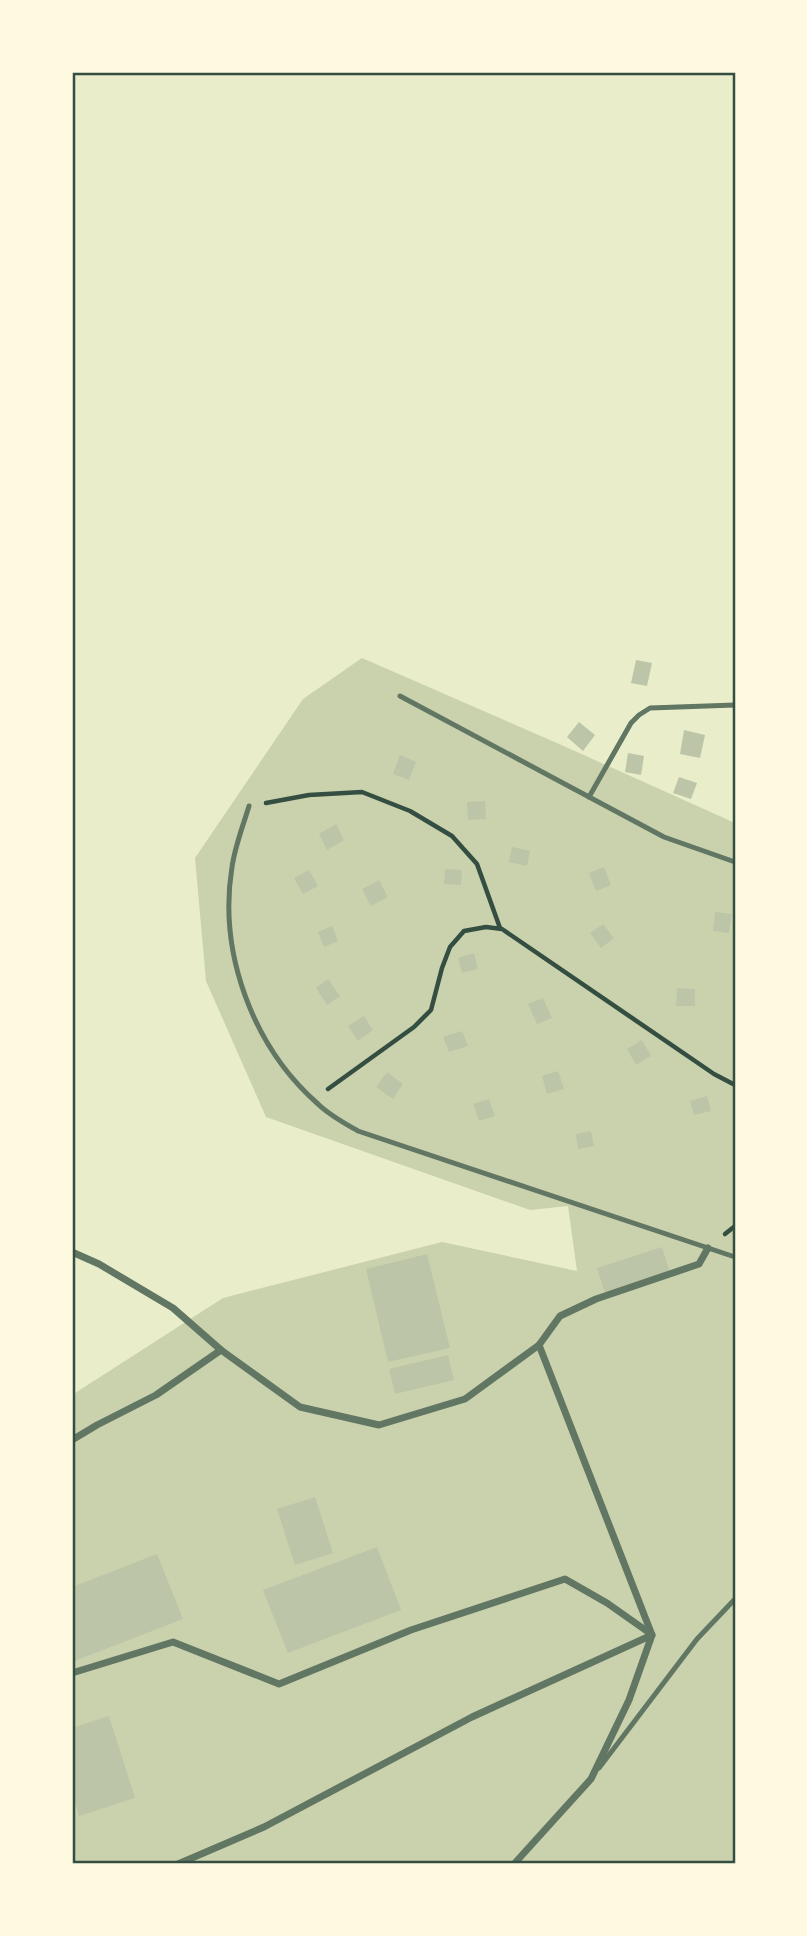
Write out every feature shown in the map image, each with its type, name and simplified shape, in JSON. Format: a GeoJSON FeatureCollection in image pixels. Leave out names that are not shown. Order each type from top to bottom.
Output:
{"type":"FeatureCollection","features":[{"type":"Feature","properties":{"kind":"street"},"geometry":{"type":"LineString","coordinates":[[72,1252],[99,1264],[173,1308],[221,1350],[300,1407],[379,1425],[465,1399],[539,1345],[560,1316],[596,1299],[699,1264],[708,1248]]}},
{"type":"Feature","properties":{"kind":"street"},"geometry":{"type":"LineString","coordinates":[[514,1864],[591,1779],[629,1700],[652,1635],[539,1345]]}},
{"type":"Feature","properties":{"kind":"street"},"geometry":{"type":"LineString","coordinates":[[72,1440],[156,1395],[221,1350]]}},
{"type":"Feature","properties":{"kind":"street"},"geometry":{"type":"LineString","coordinates":[[72,1674],[173,1642],[279,1684],[411,1630],[565,1578],[607,1603],[652,1635]]}},
{"type":"Feature","properties":{"kind":"street"},"geometry":{"type":"LineString","coordinates":[[178,1864],[264,1827],[472,1717],[652,1635]]}},
{"type":"Feature","properties":{"kind":"lane"},"geometry":{"type":"LineString","coordinates":[[400,696],[664,837],[735,862]]}},
{"type":"Feature","properties":{"kind":"lane"},"geometry":{"type":"LineString","coordinates":[[589,797],[631,723],[650,708],[735,705]]}},
{"type":"Feature","properties":{"kind":"lane"},"geometry":{"type":"LineString","coordinates":[[250,806],[232,868],[229,918],[236,969],[256,1023],[285,1071],[318,1105],[358,1131],[735,1257]]}},
{"type":"Feature","properties":{"kind":"lane"},"geometry":{"type":"LineString","coordinates":[[591,1779],[697,1639],[735,1599]]}},
{"type":"Feature","properties":{"kind":"path"},"geometry":{"type":"LineString","coordinates":[[250,806],[309,795],[362,792],[410,811],[452,836],[477,864],[500,929]]}},
{"type":"Feature","properties":{"kind":"path"},"geometry":{"type":"LineString","coordinates":[[313,1099],[414,1027],[431,1010],[450,947],[464,930],[486,927],[500,929],[714,1074],[735,1084]]}},
{"type":"Feature","properties":{"kind":"green space"},"geometry":{"type":"Polygon","coordinates":[[[362,658],[735,823],[735,1864],[72,1864],[72,1395],[223,1298],[442,1242],[577,1271],[568,1206],[530,1210],[266,1117],[206,981],[195,858],[303,699],[362,658]]]}},
{"type":"Feature","properties":{"kind":"building"},"geometry":{"type":"Polygon","coordinates":[[[636,660],[652,663],[647,686],[631,683],[636,660]]]}},
{"type":"Feature","properties":{"kind":"building"},"geometry":{"type":"Polygon","coordinates":[[[579,722],[595,735],[583,751],[567,737],[579,722]]]}},
{"type":"Feature","properties":{"kind":"building"},"geometry":{"type":"Polygon","coordinates":[[[684,730],[705,735],[700,758],[680,754],[684,730]]]}},
{"type":"Feature","properties":{"kind":"building"},"geometry":{"type":"Polygon","coordinates":[[[628,753],[644,756],[641,775],[625,772],[628,753]]]}},
{"type":"Feature","properties":{"kind":"building"},"geometry":{"type":"Polygon","coordinates":[[[400,755],[416,762],[409,780],[393,774],[400,755]]]}},
{"type":"Feature","properties":{"kind":"building"},"geometry":{"type":"Polygon","coordinates":[[[679,777],[697,783],[691,799],[673,793],[679,777]]]}},
{"type":"Feature","properties":{"kind":"building"},"geometry":{"type":"Polygon","coordinates":[[[485,801],[486,819],[468,820],[467,802],[485,801]]]}},
{"type":"Feature","properties":{"kind":"building"},"geometry":{"type":"Polygon","coordinates":[[[336,824],[344,840],[327,850],[319,834],[336,824]]]}},
{"type":"Feature","properties":{"kind":"building"},"geometry":{"type":"Polygon","coordinates":[[[512,847],[530,851],[527,866],[509,862],[512,847]]]}},
{"type":"Feature","properties":{"kind":"building"},"geometry":{"type":"Polygon","coordinates":[[[604,867],[611,885],[596,891],[589,873],[604,867]]]}},
{"type":"Feature","properties":{"kind":"building"},"geometry":{"type":"Polygon","coordinates":[[[445,869],[462,870],[461,885],[444,884],[445,869]]]}},
{"type":"Feature","properties":{"kind":"building"},"geometry":{"type":"Polygon","coordinates":[[[309,870],[318,886],[303,894],[294,878],[309,870]]]}},
{"type":"Feature","properties":{"kind":"building"},"geometry":{"type":"Polygon","coordinates":[[[379,880],[388,897],[371,906],[362,889],[379,880]]]}},
{"type":"Feature","properties":{"kind":"building"},"geometry":{"type":"Polygon","coordinates":[[[715,912],[732,914],[729,933],[713,931],[715,912]]]}},
{"type":"Feature","properties":{"kind":"building"},"geometry":{"type":"Polygon","coordinates":[[[603,924],[614,938],[601,948],[590,933],[603,924]]]}},
{"type":"Feature","properties":{"kind":"building"},"geometry":{"type":"Polygon","coordinates":[[[332,926],[338,941],[324,947],[318,932],[332,926]]]}},
{"type":"Feature","properties":{"kind":"building"},"geometry":{"type":"Polygon","coordinates":[[[474,953],[478,969],[462,973],[458,958],[474,953]]]}},
{"type":"Feature","properties":{"kind":"building"},"geometry":{"type":"Polygon","coordinates":[[[328,979],[340,996],[327,1005],[316,988],[328,979]]]}},
{"type":"Feature","properties":{"kind":"building"},"geometry":{"type":"Polygon","coordinates":[[[677,988],[695,989],[695,1006],[676,1006],[677,988]]]}},
{"type":"Feature","properties":{"kind":"building"},"geometry":{"type":"Polygon","coordinates":[[[543,998],[552,1018],[537,1024],[528,1004],[543,998]]]}},
{"type":"Feature","properties":{"kind":"building"},"geometry":{"type":"Polygon","coordinates":[[[364,1016],[373,1030],[358,1041],[348,1026],[364,1016]]]}},
{"type":"Feature","properties":{"kind":"building"},"geometry":{"type":"Polygon","coordinates":[[[462,1031],[468,1046],[449,1052],[443,1037],[462,1031]]]}},
{"type":"Feature","properties":{"kind":"building"},"geometry":{"type":"Polygon","coordinates":[[[642,1040],[651,1056],[636,1065],[627,1049],[642,1040]]]}},
{"type":"Feature","properties":{"kind":"building"},"geometry":{"type":"Polygon","coordinates":[[[558,1071],[564,1089],[547,1094],[542,1076],[558,1071]]]}},
{"type":"Feature","properties":{"kind":"building"},"geometry":{"type":"Polygon","coordinates":[[[387,1072],[403,1084],[393,1099],[376,1087],[387,1072]]]}},
{"type":"Feature","properties":{"kind":"building"},"geometry":{"type":"Polygon","coordinates":[[[707,1096],[711,1111],[694,1115],[690,1101],[707,1096]]]}},
{"type":"Feature","properties":{"kind":"building"},"geometry":{"type":"Polygon","coordinates":[[[489,1099],[495,1116],[479,1121],[473,1104],[489,1099]]]}},
{"type":"Feature","properties":{"kind":"building"},"geometry":{"type":"Polygon","coordinates":[[[591,1131],[594,1146],[578,1149],[576,1134],[591,1131]]]}},
{"type":"Feature","properties":{"kind":"building"},"geometry":{"type":"Polygon","coordinates":[[[662,1247],[670,1273],[605,1293],[597,1268],[662,1247]]]}},
{"type":"Feature","properties":{"kind":"building"},"geometry":{"type":"Polygon","coordinates":[[[427,1254],[450,1348],[388,1362],[366,1269],[427,1254]]]}},
{"type":"Feature","properties":{"kind":"building"},"geometry":{"type":"Polygon","coordinates":[[[448,1355],[454,1380],[395,1394],[389,1369],[448,1355]]]}},
{"type":"Feature","properties":{"kind":"building"},"geometry":{"type":"Polygon","coordinates":[[[315,1497],[333,1553],[295,1565],[277,1509],[315,1497]]]}},
{"type":"Feature","properties":{"kind":"building"},"geometry":{"type":"Polygon","coordinates":[[[377,1547],[401,1610],[288,1653],[263,1590],[377,1547]]]}},
{"type":"Feature","properties":{"kind":"building"},"geometry":{"type":"Polygon","coordinates":[[[157,1554],[183,1619],[72,1662],[72,1587],[157,1554]]]}},
{"type":"Feature","properties":{"kind":"building"},"geometry":{"type":"Polygon","coordinates":[[[109,1716],[135,1798],[79,1816],[72,1792],[72,1728],[109,1716]]]}}]}
